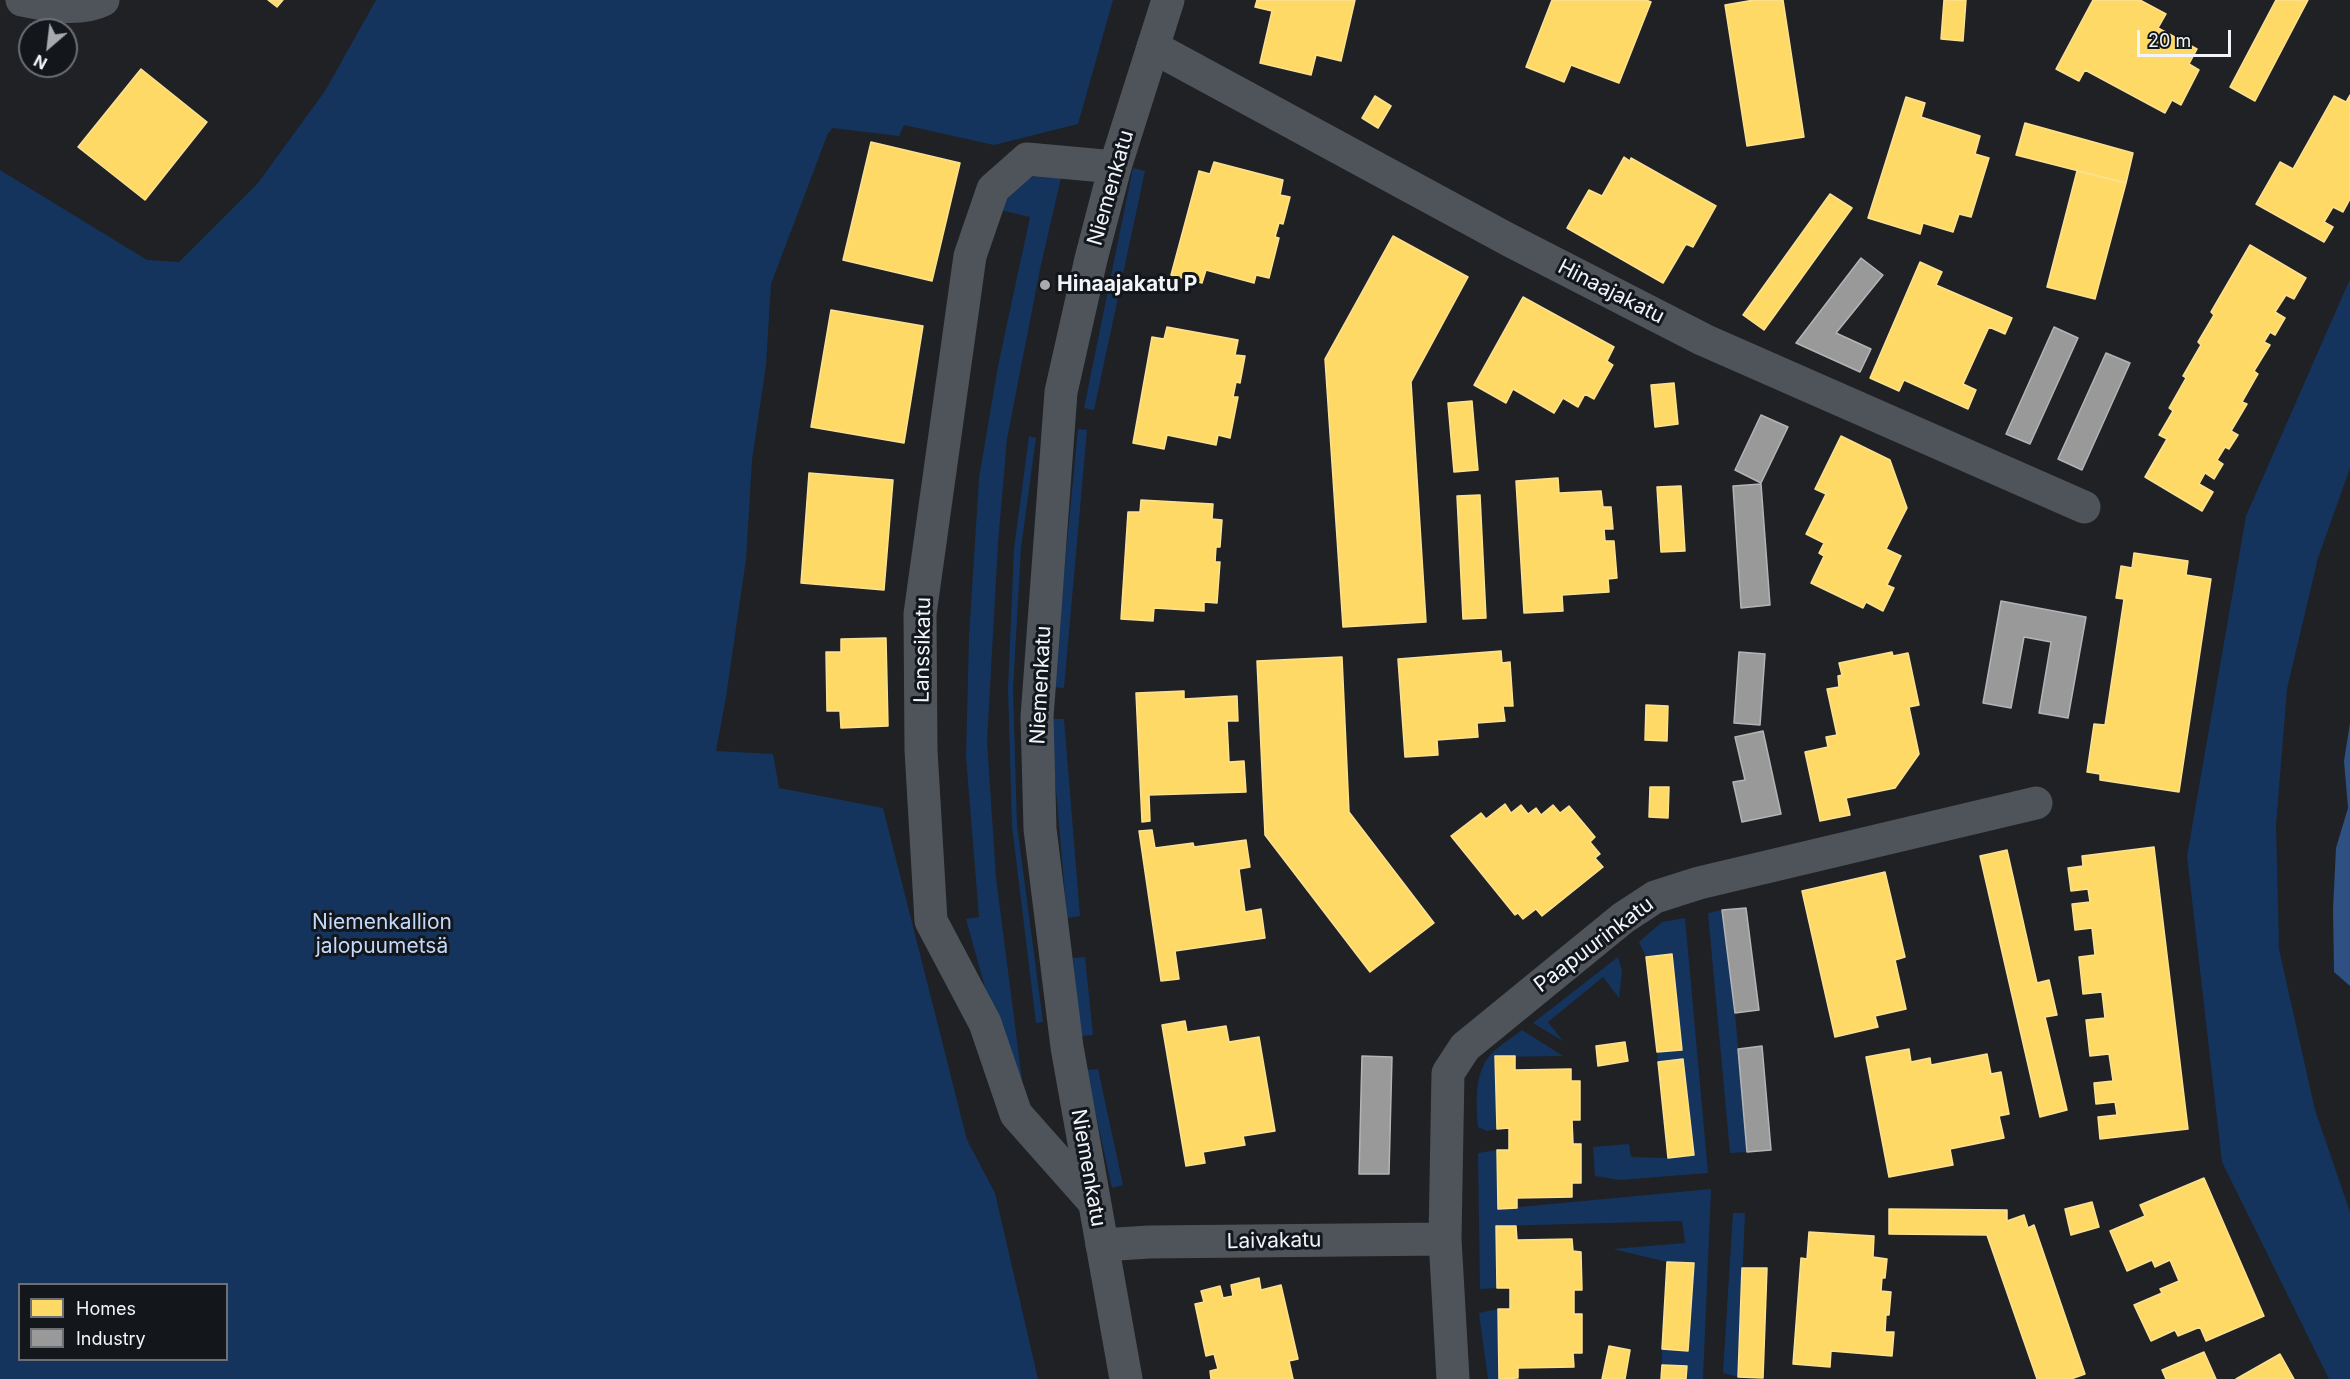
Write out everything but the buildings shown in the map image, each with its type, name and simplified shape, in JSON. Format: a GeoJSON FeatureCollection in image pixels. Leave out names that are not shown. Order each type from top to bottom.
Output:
{"type":"FeatureCollection","features":[{"type":"Feature","properties":{"kind":"street"},"geometry":{"type":"LineString","coordinates":[[22,0],[51,6],[93,5],[103,0]]}},
{"type":"Feature","properties":{"kind":"street","name":"Niemenkatu"},"geometry":{"type":"LineString","coordinates":[[1126,1379],[1068,1056],[1041,840],[1036,717],[1061,392],[1091,259],[1115,167],[1168,0]]}},
{"type":"Feature","properties":{"kind":"street","name":"Hinaajakatu"},"geometry":{"type":"LineString","coordinates":[[1153,47],[1509,240],[1704,340],[2084,507]]}},
{"type":"Feature","properties":{"kind":"street","name":"Lanssikatu"},"geometry":{"type":"LineString","coordinates":[[1094,1202],[1016,1114],[984,1023],[931,921],[921,750],[920,615],[970,256],[993,189],[1027,159],[1115,167]]}},
{"type":"Feature","properties":{"kind":"street","name":"Paapuurinkatu"},"geometry":{"type":"LineString","coordinates":[[1453,1379],[1445,1239],[1448,1073],[1466,1047],[1623,918],[1655,897],[1699,883],[2036,803]]}},
{"type":"Feature","properties":{"kind":"street","name":"Laivakatu"},"geometry":{"type":"LineString","coordinates":[[1102,1245],[1149,1242],[1445,1239]]}},
{"type":"Feature","properties":{"kind":"green space","name":"Niemenkallion jalopuumetsä"},"geometry":{"type":"Polygon","coordinates":[[[376,0],[1113,0],[1078,124],[994,145],[904,125],[899,136],[833,128],[828,133],[771,284],[766,365],[752,460],[746,559],[716,751],[773,754],[779,788],[883,808],[967,1140],[995,1193],[1038,1379],[0,1379],[0,170],[147,260],[179,262],[258,183],[325,91],[376,0]]]}},
{"type":"Feature","properties":{"kind":"green space"},"geometry":{"type":"Polygon","coordinates":[[[1133,168],[1145,171],[1094,410],[1084,408],[1133,168]]]}},
{"type":"Feature","properties":{"kind":"green space"},"geometry":{"type":"Polygon","coordinates":[[[1043,174],[1061,178],[1040,269],[1007,439],[998,543],[987,741],[996,878],[1022,1080],[1016,1079],[986,991],[966,919],[979,917],[966,757],[969,637],[979,478],[998,366],[1030,217],[1001,210],[1008,195],[1016,186],[1043,174]]]}},
{"type":"Feature","properties":{"kind":"green space"},"geometry":{"type":"Polygon","coordinates":[[[2350,279],[2350,468],[2318,558],[2287,689],[2276,825],[2279,949],[2315,1110],[2350,1212],[2350,1379],[2329,1379],[2222,1162],[2187,856],[2246,516],[2350,279]]]}},
{"type":"Feature","properties":{"kind":"green space"},"geometry":{"type":"Polygon","coordinates":[[[1078,429],[1087,430],[1064,688],[1053,687],[1078,429]]]}},
{"type":"Feature","properties":{"kind":"green space"},"geometry":{"type":"Polygon","coordinates":[[[1029,436],[1036,438],[1021,548],[1013,689],[1017,825],[1043,1022],[1036,1023],[1012,826],[1008,689],[1014,549],[1029,436]]]}},
{"type":"Feature","properties":{"kind":"green space"},"geometry":{"type":"Polygon","coordinates":[[[1050,719],[1064,719],[1080,916],[1067,918],[1050,719]]]}},
{"type":"Feature","properties":{"kind":"green space"},"geometry":{"type":"Polygon","coordinates":[[[1722,910],[1735,1013],[1747,1152],[1730,1153],[1708,913],[1722,910]]]}},
{"type":"Feature","properties":{"kind":"green space"},"geometry":{"type":"Polygon","coordinates":[[[1685,918],[1708,1173],[1620,1180],[1595,1176],[1593,1147],[1629,1144],[1631,1157],[1668,1158],[1694,1155],[1683,1060],[1658,1062],[1657,1052],[1682,1049],[1672,954],[1646,957],[1639,942],[1662,922],[1685,918]]]}},
{"type":"Feature","properties":{"kind":"green space"},"geometry":{"type":"Polygon","coordinates":[[[1085,957],[1093,1035],[1081,1036],[1073,958],[1085,957]]]}},
{"type":"Feature","properties":{"kind":"green space"},"geometry":{"type":"Polygon","coordinates":[[[1618,957],[1622,971],[1619,998],[1603,977],[1548,1022],[1563,1041],[1533,1023],[1618,957]]]}},
{"type":"Feature","properties":{"kind":"green space"},"geometry":{"type":"Polygon","coordinates":[[[1522,1030],[1563,1056],[1495,1057],[1497,1129],[1487,1131],[1478,1127],[1477,1089],[1482,1070],[1491,1054],[1522,1030]]]}},
{"type":"Feature","properties":{"kind":"green space"},"geometry":{"type":"Polygon","coordinates":[[[1098,1069],[1123,1185],[1112,1188],[1086,1070],[1098,1069]]]}},
{"type":"Feature","properties":{"kind":"green space"},"geometry":{"type":"Polygon","coordinates":[[[1497,1150],[1498,1209],[1711,1189],[1703,1379],[1686,1379],[1686,1366],[1662,1365],[1662,1349],[1688,1351],[1694,1263],[1667,1262],[1613,1249],[1685,1243],[1682,1221],[1497,1226],[1497,1288],[1480,1289],[1478,1153],[1497,1150]]]}},
{"type":"Feature","properties":{"kind":"green space"},"geometry":{"type":"Polygon","coordinates":[[[1733,1213],[1745,1213],[1738,1377],[1723,1373],[1733,1213]]]}},
{"type":"Feature","properties":{"kind":"green space"},"geometry":{"type":"Polygon","coordinates":[[[1498,1309],[1499,1379],[1488,1379],[1479,1313],[1498,1309]]]}},
{"type":"Feature","properties":{"kind":"shaded area"},"geometry":{"type":"Polygon","coordinates":[[[2350,723],[2350,986],[2334,972],[2333,909],[2336,848],[2348,808],[2344,761],[2350,723]]]}},
{"type":"Feature","properties":{"kind":"place","name":"Hinaajakatu P"},"geometry":{"type":"Point","coordinates":[1045,285]}}]}
